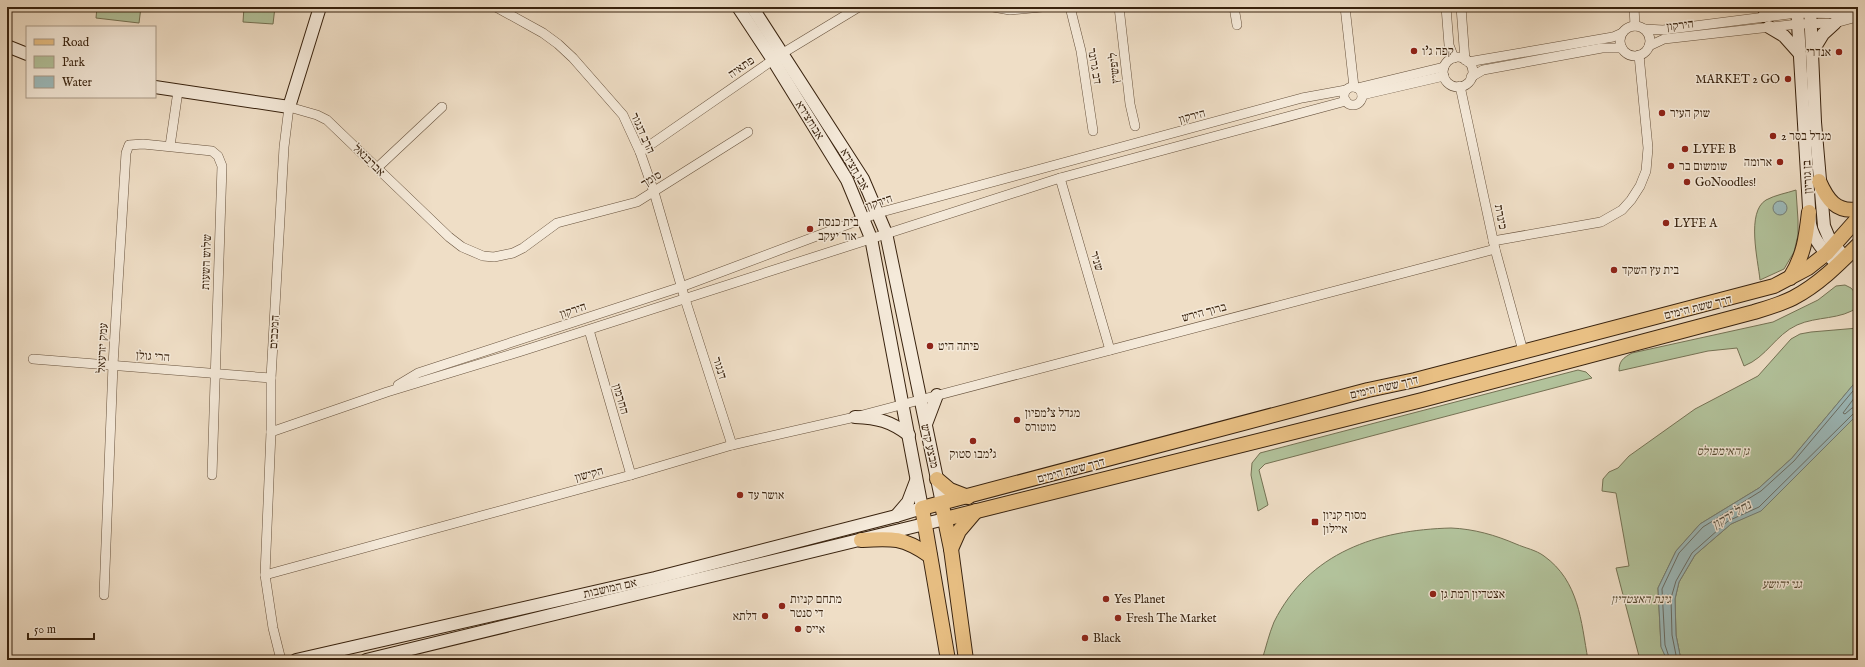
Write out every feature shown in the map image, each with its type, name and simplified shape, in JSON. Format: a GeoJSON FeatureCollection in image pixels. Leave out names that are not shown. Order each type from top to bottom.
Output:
{"type":"FeatureCollection","features":[{"type":"Feature","properties":{"kind":"main road","name":"המכבים"},"geometry":{"type":"LineString","coordinates":[[290,107],[320,7]]}},
{"type":"Feature","properties":{"kind":"main road","name":"אבוחצירא"},"geometry":{"type":"LineString","coordinates":[[738,7],[778,56],[847,180],[871,238]]}},
{"type":"Feature","properties":{"kind":"main road","name":"אבו חצירא"},"geometry":{"type":"LineString","coordinates":[[752,7],[778,56],[863,179],[886,233]]}},
{"type":"Feature","properties":{"kind":"main road"},"geometry":{"type":"LineString","coordinates":[[1777,7],[1766,22],[1806,53],[1835,23]]}},
{"type":"Feature","properties":{"kind":"main road","name":"בן גוריון"},"geometry":{"type":"LineString","coordinates":[[1797,15],[1806,53],[1824,226],[1829,238],[1831,249],[1842,261]]}},
{"type":"Feature","properties":{"kind":"main road","name":"בן גוריון"},"geometry":{"type":"LineString","coordinates":[[1810,15],[1806,53],[1809,212],[1812,232],[1820,246],[1831,249]]}},
{"type":"Feature","properties":{"kind":"main road"},"geometry":{"type":"LineString","coordinates":[[7,46],[26,54]]}},
{"type":"Feature","properties":{"kind":"main road","name":"אברבנאל"},"geometry":{"type":"LineString","coordinates":[[156,87],[290,107]]}},
{"type":"Feature","properties":{"kind":"main road"},"geometry":{"type":"LineString","coordinates":[[1819,181],[1826,195],[1835,205],[1847,210],[1858,209]]}},
{"type":"Feature","properties":{"kind":"main road"},"geometry":{"type":"LineString","coordinates":[[1789,280],[1803,252],[1809,212]]}},
{"type":"Feature","properties":{"kind":"main road","name":"דרך ששת הימים"},"geometry":{"type":"LineString","coordinates":[[922,508],[1231,426],[1758,291],[1789,280],[1831,249],[1858,218]]}},
{"type":"Feature","properties":{"kind":"main road","name":"מבצע קדש"},"geometry":{"type":"LineString","coordinates":[[886,233],[920,400],[938,479],[951,549],[966,660]]}},
{"type":"Feature","properties":{"kind":"main road","name":"מבצע קדש"},"geometry":{"type":"LineString","coordinates":[[871,238],[909,435],[948,660]]}},
{"type":"Feature","properties":{"kind":"main road","name":"דרך ששת הימים"},"geometry":{"type":"LineString","coordinates":[[945,520],[1754,312],[1791,299],[1802,293],[1821,280],[1858,245]]}},
{"type":"Feature","properties":{"kind":"main road"},"geometry":{"type":"LineString","coordinates":[[926,425],[937,395]]}},
{"type":"Feature","properties":{"kind":"main road"},"geometry":{"type":"LineString","coordinates":[[855,417],[874,418],[894,424],[909,435]]}},
{"type":"Feature","properties":{"kind":"main road"},"geometry":{"type":"LineString","coordinates":[[938,479],[950,490],[968,497]]}},
{"type":"Feature","properties":{"kind":"main road"},"geometry":{"type":"LineString","coordinates":[[896,516],[908,502],[916,480]]}},
{"type":"Feature","properties":{"kind":"main road","name":"אם המושבות"},"geometry":{"type":"LineString","coordinates":[[296,660],[655,578],[922,508]]}},
{"type":"Feature","properties":{"kind":"main road"},"geometry":{"type":"LineString","coordinates":[[951,549],[959,531],[976,511]]}},
{"type":"Feature","properties":{"kind":"main road","name":"אם המושבות"},"geometry":{"type":"LineString","coordinates":[[366,660],[945,520]]}},
{"type":"Feature","properties":{"kind":"main road"},"geometry":{"type":"LineString","coordinates":[[861,540],[898,540],[914,545],[930,556]]}},
{"type":"Feature","properties":{"kind":"street","name":"הרב דנגור"},"geometry":{"type":"LineString","coordinates":[[496,7],[543,33],[573,58],[622,115],[640,152],[654,192],[685,300]]}},
{"type":"Feature","properties":{"kind":"street","name":"פתאיה"},"geometry":{"type":"LineString","coordinates":[[640,152],[778,56],[859,7]]}},
{"type":"Feature","properties":{"kind":"street"},"geometry":{"type":"LineString","coordinates":[[993,7],[1010,10],[1042,7]]}},
{"type":"Feature","properties":{"kind":"street","name":"דב גרונר"},"geometry":{"type":"LineString","coordinates":[[1070,7],[1080,51],[1093,130]]}},
{"type":"Feature","properties":{"kind":"street","name":"ליפשיץ"},"geometry":{"type":"LineString","coordinates":[[1119,7],[1130,104],[1135,126]]}},
{"type":"Feature","properties":{"kind":"street"},"geometry":{"type":"LineString","coordinates":[[1234,7],[1237,25]]}},
{"type":"Feature","properties":{"kind":"street"},"geometry":{"type":"LineString","coordinates":[[1345,7],[1355,90],[1344,96],[1346,101]]}},
{"type":"Feature","properties":{"kind":"street"},"geometry":{"type":"LineString","coordinates":[[1446,7],[1449,45],[1454,58]]}},
{"type":"Feature","properties":{"kind":"street"},"geometry":{"type":"LineString","coordinates":[[1461,7],[1467,61],[1472,69],[1471,77]]}},
{"type":"Feature","properties":{"kind":"street"},"geometry":{"type":"LineString","coordinates":[[1634,7],[1635,26]]}},
{"type":"Feature","properties":{"kind":"street","name":"הירקון"},"geometry":{"type":"LineString","coordinates":[[1649,46],[1664,39],[1766,22],[1797,15],[1810,15]]}},
{"type":"Feature","properties":{"kind":"street"},"geometry":{"type":"LineString","coordinates":[[1810,15],[1858,15]]}},
{"type":"Feature","properties":{"kind":"street"},"geometry":{"type":"LineString","coordinates":[[1810,15],[1835,23],[1858,15]]}},
{"type":"Feature","properties":{"kind":"street","name":"הירקון"},"geometry":{"type":"LineString","coordinates":[[1645,29],[1663,30],[1766,22]]}},
{"type":"Feature","properties":{"kind":"street"},"geometry":{"type":"LineString","coordinates":[[1622,33],[1620,38],[1622,48],[1629,54],[1639,55],[1647,50],[1650,37],[1645,29],[1630,26],[1622,33],[1613,37],[1467,61],[1454,58],[1447,62],[1444,71],[1450,84],[1460,86],[1467,83],[1471,77],[1482,70],[1602,48],[1622,48]]}},
{"type":"Feature","properties":{"kind":"street","name":"ברוך הירש"},"geometry":{"type":"LineString","coordinates":[[920,400],[1110,350],[1494,245],[1601,222],[1622,210],[1631,200],[1646,171],[1648,148],[1639,55]]}},
{"type":"Feature","properties":{"kind":"street","name":"הירקון"},"geometry":{"type":"LineString","coordinates":[[387,392],[418,374],[681,287],[864,220],[878,213],[1302,98],[1355,90],[1444,71]]}},
{"type":"Feature","properties":{"kind":"street","name":"כינרת"},"geometry":{"type":"LineString","coordinates":[[1460,86],[1494,245],[1523,351]]}},
{"type":"Feature","properties":{"kind":"street","name":"הירקון"},"geometry":{"type":"LineString","coordinates":[[271,432],[387,392],[685,300],[886,233],[1060,178],[1346,101],[1351,104],[1357,104],[1361,100],[1355,90]]}},
{"type":"Feature","properties":{"kind":"street"},"geometry":{"type":"LineString","coordinates":[[170,146],[178,91]]}},
{"type":"Feature","properties":{"kind":"street","name":"אברבנאל"},"geometry":{"type":"LineString","coordinates":[[290,107],[317,114],[327,120],[448,237],[462,248],[474,253],[494,257],[513,253],[532,242],[557,223]]}},
{"type":"Feature","properties":{"kind":"street","name":"המכבים"},"geometry":{"type":"LineString","coordinates":[[281,660],[273,628],[265,575],[271,432],[271,378],[284,146],[290,107]]}},
{"type":"Feature","properties":{"kind":"street"},"geometry":{"type":"LineString","coordinates":[[376,168],[442,107]]}},
{"type":"Feature","properties":{"kind":"street","name":"סומך"},"geometry":{"type":"LineString","coordinates":[[557,223],[629,205],[654,192],[748,132]]}},
{"type":"Feature","properties":{"kind":"street","name":"עמק יזרעאל"},"geometry":{"type":"LineString","coordinates":[[104,595],[113,365],[126,153],[129,145],[143,144],[170,146]]}},
{"type":"Feature","properties":{"kind":"street","name":"שלוש השעות"},"geometry":{"type":"LineString","coordinates":[[170,146],[212,151],[218,156],[222,166],[214,373],[212,475]]}},
{"type":"Feature","properties":{"kind":"street","name":"שניר"},"geometry":{"type":"LineString","coordinates":[[1060,178],[1110,350]]}},
{"type":"Feature","properties":{"kind":"street","name":"דנגור"},"geometry":{"type":"LineString","coordinates":[[685,300],[732,445]]}},
{"type":"Feature","properties":{"kind":"street","name":"החרמון"},"geometry":{"type":"LineString","coordinates":[[589,330],[631,475]]}},
{"type":"Feature","properties":{"kind":"street","name":"הרי גולן"},"geometry":{"type":"LineString","coordinates":[[33,359],[271,378]]}},
{"type":"Feature","properties":{"kind":"street","name":"הקישון"},"geometry":{"type":"LineString","coordinates":[[265,575],[631,475],[732,445],[855,417],[920,400]]}},
{"type":"Feature","properties":{"kind":"green space"},"geometry":{"type":"Polygon","coordinates":[[[97,7],[141,7],[139,23],[96,18],[97,7]]]}},
{"type":"Feature","properties":{"kind":"green space"},"geometry":{"type":"Polygon","coordinates":[[[244,7],[275,7],[273,24],[243,22],[244,7]]]}},
{"type":"Feature","properties":{"kind":"green space"},"geometry":{"type":"Polygon","coordinates":[[[1796,190],[1798,235],[1794,252],[1784,269],[1760,280],[1755,237],[1756,215],[1760,206],[1766,200],[1777,195],[1796,190]]]}},
{"type":"Feature","properties":{"kind":"green space"},"geometry":{"type":"Polygon","coordinates":[[[1845,285],[1851,288],[1857,295],[1858,307],[1844,314],[1805,322],[1789,329],[1759,357],[1744,366],[1737,348],[1708,351],[1619,371],[1622,360],[1632,353],[1773,322],[1818,300],[1836,286],[1845,285]]]}},
{"type":"Feature","properties":{"kind":"green space","name":"גן האימפולס"},"geometry":{"type":"Polygon","coordinates":[[[1858,328],[1858,379],[1792,458],[1759,488],[1700,524],[1676,551],[1658,588],[1661,646],[1667,660],[1640,660],[1616,568],[1629,566],[1616,493],[1602,491],[1603,479],[1609,472],[1618,468],[1629,456],[1695,409],[1758,376],[1791,339],[1800,334],[1811,332],[1858,328]]]}},
{"type":"Feature","properties":{"kind":"green space"},"geometry":{"type":"Polygon","coordinates":[[[1578,370],[1586,372],[1592,378],[1265,464],[1259,470],[1268,505],[1258,511],[1251,475],[1252,463],[1260,453],[1578,370]]]}},
{"type":"Feature","properties":{"kind":"green space","name":"גני יהושע"},"geometry":{"type":"Polygon","coordinates":[[[1858,414],[1858,660],[1681,660],[1676,635],[1675,599],[1679,582],[1695,555],[1731,524],[1761,510],[1858,414]]]}},
{"type":"Feature","properties":{"kind":"green space","name":"אצטדיון רמת גן"},"geometry":{"type":"Polygon","coordinates":[[[1451,528],[1476,531],[1500,538],[1538,552],[1556,566],[1565,577],[1576,603],[1588,660],[1262,660],[1274,622],[1289,598],[1306,578],[1326,562],[1348,550],[1372,540],[1397,534],[1451,528]]]}},
{"type":"Feature","properties":{"kind":"water"},"geometry":{"type":"Polygon","coordinates":[[[1780,201],[1785,203],[1787,208],[1785,213],[1780,215],[1775,213],[1773,208],[1775,203],[1780,201]]]}},
{"type":"Feature","properties":{"kind":"water","name":"נחל ירקון"},"geometry":{"type":"Polygon","coordinates":[[[1858,379],[1858,414],[1761,511],[1731,524],[1695,555],[1679,582],[1675,599],[1676,635],[1681,660],[1667,660],[1661,647],[1658,588],[1676,551],[1700,524],[1759,488],[1792,458],[1858,379]]]}},
{"type":"Feature","properties":{"kind":"place","name":"קפה ג'ו"},"geometry":{"type":"Point","coordinates":[1414,51]}},
{"type":"Feature","properties":{"kind":"place","name":"אנדרי"},"geometry":{"type":"Point","coordinates":[1839,52]}},
{"type":"Feature","properties":{"kind":"place","name":"MARKET 2 GO"},"geometry":{"type":"Point","coordinates":[1788,79]}},
{"type":"Feature","properties":{"kind":"place","name":"שוק העיר"},"geometry":{"type":"Point","coordinates":[1662,113]}},
{"type":"Feature","properties":{"kind":"place","name":"מגדל בסר 2"},"geometry":{"type":"Point","coordinates":[1773,136]}},
{"type":"Feature","properties":{"kind":"place","name":"LYFE B"},"geometry":{"type":"Point","coordinates":[1685,149]}},
{"type":"Feature","properties":{"kind":"place","name":"ארומה"},"geometry":{"type":"Point","coordinates":[1780,162]}},
{"type":"Feature","properties":{"kind":"place","name":"שומשום בר"},"geometry":{"type":"Point","coordinates":[1671,166]}},
{"type":"Feature","properties":{"kind":"place","name":"GoNoodles!"},"geometry":{"type":"Point","coordinates":[1687,182]}},
{"type":"Feature","properties":{"kind":"place","name":"LYFE A"},"geometry":{"type":"Point","coordinates":[1666,223]}},
{"type":"Feature","properties":{"kind":"place","name":"בית כנסת אור יעקב"},"geometry":{"type":"Point","coordinates":[810,229]}},
{"type":"Feature","properties":{"kind":"place","name":"בית עץ השקד"},"geometry":{"type":"Point","coordinates":[1614,270]}},
{"type":"Feature","properties":{"kind":"place","name":"פיתה היט"},"geometry":{"type":"Point","coordinates":[930,346]}},
{"type":"Feature","properties":{"kind":"place","name":"מגדל צ'מפיון מוטורס"},"geometry":{"type":"Point","coordinates":[1017,420]}},
{"type":"Feature","properties":{"kind":"place","name":"ג'מבו סטוק"},"geometry":{"type":"Point","coordinates":[973,441]}},
{"type":"Feature","properties":{"kind":"place","name":"אושר עד"},"geometry":{"type":"Point","coordinates":[740,495]}},
{"type":"Feature","properties":{"kind":"place","name":"מסוף קניון איילון"},"geometry":{"type":"Point","coordinates":[1315,522]}},
{"type":"Feature","properties":{"kind":"place","name":"אצטדיון רמת גן"},"geometry":{"type":"Point","coordinates":[1433,594]}},
{"type":"Feature","properties":{"kind":"place","name":"Yes Planet"},"geometry":{"type":"Point","coordinates":[1106,599]}},
{"type":"Feature","properties":{"kind":"place","name":"מתחם קניות די סנטר"},"geometry":{"type":"Point","coordinates":[782,606]}},
{"type":"Feature","properties":{"kind":"place","name":"דלתא"},"geometry":{"type":"Point","coordinates":[765,616]}},
{"type":"Feature","properties":{"kind":"place","name":"Fresh The Market"},"geometry":{"type":"Point","coordinates":[1118,618]}},
{"type":"Feature","properties":{"kind":"place","name":"אייס"},"geometry":{"type":"Point","coordinates":[798,629]}},
{"type":"Feature","properties":{"kind":"place","name":"Black"},"geometry":{"type":"Point","coordinates":[1085,638]}},
{"type":"Feature","properties":{"kind":"park label","name":"גינת האצטדיון"},"geometry":{"type":"Point","coordinates":[1641,599]}}]}
